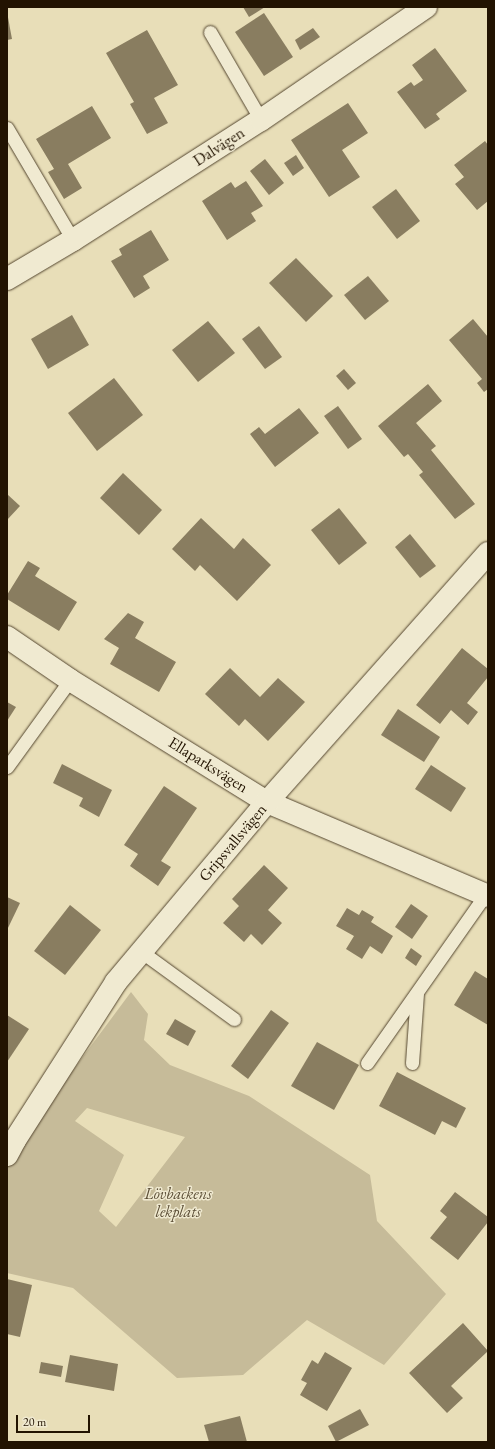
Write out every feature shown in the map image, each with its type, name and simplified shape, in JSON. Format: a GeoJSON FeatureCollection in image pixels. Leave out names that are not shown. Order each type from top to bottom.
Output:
{"type":"FeatureCollection","features":[{"type":"Feature","properties":{"kind":"street","name":"Dalvägen"},"geometry":{"type":"LineString","coordinates":[[7,279],[73,240],[261,120],[426,7]]}},
{"type":"Feature","properties":{"kind":"street","name":"Gripsvallsvägen"},"geometry":{"type":"LineString","coordinates":[[10,1144],[116,982],[267,802],[488,553]]}},
{"type":"Feature","properties":{"kind":"street","name":"Ellaparksvägen"},"geometry":{"type":"LineString","coordinates":[[7,637],[70,680],[267,802],[487,896]]}},
{"type":"Feature","properties":{"kind":"lane"},"geometry":{"type":"LineString","coordinates":[[210,32],[261,120]]}},
{"type":"Feature","properties":{"kind":"lane"},"geometry":{"type":"LineString","coordinates":[[7,128],[73,240]]}},
{"type":"Feature","properties":{"kind":"lane"},"geometry":{"type":"LineString","coordinates":[[7,767],[70,680]]}},
{"type":"Feature","properties":{"kind":"lane"},"geometry":{"type":"LineString","coordinates":[[367,1063],[487,896]]}},
{"type":"Feature","properties":{"kind":"lane"},"geometry":{"type":"LineString","coordinates":[[142,952],[234,1018]]}},
{"type":"Feature","properties":{"kind":"lane"},"geometry":{"type":"LineString","coordinates":[[412,1063],[417,992]]}},
{"type":"Feature","properties":{"kind":"green space","name":"Lövbackens lekplats"},"geometry":{"type":"Polygon","coordinates":[[[131,992],[148,1014],[144,1040],[170,1065],[249,1096],[370,1175],[377,1221],[446,1294],[384,1365],[307,1320],[243,1375],[177,1378],[73,1288],[7,1273],[7,1159],[131,992]],[[87,1108],[75,1121],[124,1155],[99,1211],[116,1227],[185,1137],[87,1108]]]}},
{"type":"Feature","properties":{"kind":"building"},"geometry":{"type":"Polygon","coordinates":[[[243,7],[265,7],[249,17],[243,7]]]}},
{"type":"Feature","properties":{"kind":"building"},"geometry":{"type":"Polygon","coordinates":[[[7,12],[12,39],[7,40],[7,12]]]}},
{"type":"Feature","properties":{"kind":"building"},"geometry":{"type":"Polygon","coordinates":[[[264,13],[293,57],[264,76],[235,32],[264,13]]]}},
{"type":"Feature","properties":{"kind":"building"},"geometry":{"type":"Polygon","coordinates":[[[313,28],[320,37],[300,50],[295,40],[313,28]]]}},
{"type":"Feature","properties":{"kind":"building"},"geometry":{"type":"Polygon","coordinates":[[[147,30],[178,85],[154,98],[168,123],[147,134],[130,104],[134,102],[106,53],[147,30]]]}},
{"type":"Feature","properties":{"kind":"building"},"geometry":{"type":"Polygon","coordinates":[[[435,48],[467,91],[436,114],[440,119],[425,129],[397,92],[411,82],[414,86],[423,80],[412,65],[435,48]]]}},
{"type":"Feature","properties":{"kind":"building"},"geometry":{"type":"Polygon","coordinates":[[[348,103],[368,133],[342,150],[360,177],[329,197],[291,140],[348,103]]]}},
{"type":"Feature","properties":{"kind":"building"},"geometry":{"type":"Polygon","coordinates":[[[92,106],[111,138],[68,164],[82,188],[64,199],[48,172],[54,169],[36,139],[92,106]]]}},
{"type":"Feature","properties":{"kind":"building"},"geometry":{"type":"Polygon","coordinates":[[[485,141],[488,145],[488,201],[477,210],[455,184],[464,177],[454,165],[485,141]]]}},
{"type":"Feature","properties":{"kind":"building"},"geometry":{"type":"Polygon","coordinates":[[[296,155],[304,168],[293,176],[284,163],[296,155]]]}},
{"type":"Feature","properties":{"kind":"building"},"geometry":{"type":"Polygon","coordinates":[[[265,159],[284,183],[269,195],[250,171],[265,159]]]}},
{"type":"Feature","properties":{"kind":"building"},"geometry":{"type":"Polygon","coordinates":[[[246,181],[263,206],[251,213],[256,221],[227,240],[202,201],[231,182],[235,188],[246,181]]]}},
{"type":"Feature","properties":{"kind":"building"},"geometry":{"type":"Polygon","coordinates":[[[396,189],[420,221],[397,239],[372,207],[396,189]]]}},
{"type":"Feature","properties":{"kind":"building"},"geometry":{"type":"Polygon","coordinates":[[[151,230],[169,260],[143,276],[150,288],[134,298],[111,261],[122,255],[119,249],[151,230]]]}},
{"type":"Feature","properties":{"kind":"building"},"geometry":{"type":"Polygon","coordinates":[[[296,258],[333,296],[306,322],[269,283],[296,258]]]}},
{"type":"Feature","properties":{"kind":"building"},"geometry":{"type":"Polygon","coordinates":[[[368,276],[389,301],[365,320],[344,295],[368,276]]]}},
{"type":"Feature","properties":{"kind":"building"},"geometry":{"type":"Polygon","coordinates":[[[72,315],[89,345],[48,369],[31,339],[72,315]]]}},
{"type":"Feature","properties":{"kind":"building"},"geometry":{"type":"Polygon","coordinates":[[[473,319],[488,337],[488,389],[484,392],[477,383],[482,379],[449,340],[473,319]]]}},
{"type":"Feature","properties":{"kind":"building"},"geometry":{"type":"Polygon","coordinates":[[[208,321],[235,353],[198,382],[172,350],[208,321]]]}},
{"type":"Feature","properties":{"kind":"building"},"geometry":{"type":"Polygon","coordinates":[[[259,326],[282,357],[265,369],[242,339],[259,326]]]}},
{"type":"Feature","properties":{"kind":"building"},"geometry":{"type":"Polygon","coordinates":[[[344,369],[356,383],[348,390],[336,376],[344,369]]]}},
{"type":"Feature","properties":{"kind":"building"},"geometry":{"type":"Polygon","coordinates":[[[114,378],[143,415],[97,451],[68,413],[114,378]]]}},
{"type":"Feature","properties":{"kind":"building"},"geometry":{"type":"Polygon","coordinates":[[[428,384],[442,401],[416,423],[436,446],[431,450],[475,504],[455,519],[419,475],[423,472],[408,454],[404,457],[378,426],[428,384]]]}},
{"type":"Feature","properties":{"kind":"building"},"geometry":{"type":"Polygon","coordinates":[[[338,406],[362,439],[348,449],[324,416],[338,406]]]}},
{"type":"Feature","properties":{"kind":"building"},"geometry":{"type":"Polygon","coordinates":[[[299,408],[319,433],[275,467],[250,434],[259,427],[265,434],[299,408]]]}},
{"type":"Feature","properties":{"kind":"building"},"geometry":{"type":"Polygon","coordinates":[[[123,473],[162,510],[139,535],[100,498],[123,473]]]}},
{"type":"Feature","properties":{"kind":"building"},"geometry":{"type":"Polygon","coordinates":[[[7,494],[20,506],[7,520],[7,494]]]}},
{"type":"Feature","properties":{"kind":"building"},"geometry":{"type":"Polygon","coordinates":[[[339,508],[367,543],[339,565],[311,530],[339,508]]]}},
{"type":"Feature","properties":{"kind":"building"},"geometry":{"type":"Polygon","coordinates":[[[201,518],[234,549],[243,538],[271,565],[237,601],[200,565],[195,571],[172,549],[201,518]]]}},
{"type":"Feature","properties":{"kind":"building"},"geometry":{"type":"Polygon","coordinates":[[[410,534],[436,566],[420,578],[395,547],[410,534]]]}},
{"type":"Feature","properties":{"kind":"building"},"geometry":{"type":"Polygon","coordinates":[[[28,561],[40,568],[35,576],[77,602],[59,631],[7,599],[7,595],[28,561]]]}},
{"type":"Feature","properties":{"kind":"building"},"geometry":{"type":"Polygon","coordinates":[[[128,613],[144,622],[135,638],[176,662],[159,692],[110,664],[119,648],[104,639],[128,613]]]}},
{"type":"Feature","properties":{"kind":"building"},"geometry":{"type":"Polygon","coordinates":[[[462,648],[488,669],[488,677],[467,703],[478,712],[468,725],[451,710],[440,724],[416,705],[462,648]]]}},
{"type":"Feature","properties":{"kind":"building"},"geometry":{"type":"Polygon","coordinates":[[[230,668],[260,697],[278,678],[305,702],[268,741],[245,719],[239,726],[205,694],[230,668]]]}},
{"type":"Feature","properties":{"kind":"building"},"geometry":{"type":"Polygon","coordinates":[[[7,702],[16,707],[7,721],[7,702]]]}},
{"type":"Feature","properties":{"kind":"building"},"geometry":{"type":"Polygon","coordinates":[[[398,709],[440,737],[424,762],[381,735],[398,709]]]}},
{"type":"Feature","properties":{"kind":"building"},"geometry":{"type":"Polygon","coordinates":[[[62,764],[112,790],[99,817],[79,806],[83,798],[53,783],[62,764]]]}},
{"type":"Feature","properties":{"kind":"building"},"geometry":{"type":"Polygon","coordinates":[[[431,765],[466,788],[451,812],[415,789],[431,765]]]}},
{"type":"Feature","properties":{"kind":"building"},"geometry":{"type":"Polygon","coordinates":[[[164,786],[197,808],[161,861],[171,867],[158,886],[130,866],[138,854],[124,845],[164,786]]]}},
{"type":"Feature","properties":{"kind":"building"},"geometry":{"type":"Polygon","coordinates":[[[264,865],[288,888],[268,910],[282,923],[262,945],[251,934],[244,942],[223,923],[239,906],[232,899],[264,865]]]}},
{"type":"Feature","properties":{"kind":"building"},"geometry":{"type":"Polygon","coordinates":[[[7,897],[20,903],[7,930],[7,897]]]}},
{"type":"Feature","properties":{"kind":"building"},"geometry":{"type":"Polygon","coordinates":[[[411,904],[428,916],[412,939],[395,927],[411,904]]]}},
{"type":"Feature","properties":{"kind":"building"},"geometry":{"type":"Polygon","coordinates":[[[70,905],[101,930],[65,975],[34,951],[70,905]]]}},
{"type":"Feature","properties":{"kind":"building"},"geometry":{"type":"Polygon","coordinates":[[[347,908],[359,915],[362,910],[374,917],[371,922],[393,936],[382,954],[370,946],[362,959],[346,949],[354,936],[336,926],[347,908]]]}},
{"type":"Feature","properties":{"kind":"building"},"geometry":{"type":"Polygon","coordinates":[[[411,948],[422,956],[416,966],[405,958],[411,948]]]}},
{"type":"Feature","properties":{"kind":"building"},"geometry":{"type":"Polygon","coordinates":[[[475,971],[488,979],[488,1025],[454,1005],[475,971]]]}},
{"type":"Feature","properties":{"kind":"building"},"geometry":{"type":"Polygon","coordinates":[[[271,1010],[289,1023],[248,1079],[231,1066],[271,1010]]]}},
{"type":"Feature","properties":{"kind":"building"},"geometry":{"type":"Polygon","coordinates":[[[7,1015],[29,1029],[7,1062],[7,1015]]]}},
{"type":"Feature","properties":{"kind":"building"},"geometry":{"type":"Polygon","coordinates":[[[175,1019],[196,1031],[188,1046],[166,1034],[175,1019]]]}},
{"type":"Feature","properties":{"kind":"building"},"geometry":{"type":"Polygon","coordinates":[[[317,1042],[359,1065],[334,1110],[291,1086],[317,1042]]]}},
{"type":"Feature","properties":{"kind":"building"},"geometry":{"type":"Polygon","coordinates":[[[397,1072],[466,1108],[456,1128],[442,1121],[435,1135],[379,1106],[397,1072]]]}},
{"type":"Feature","properties":{"kind":"building"},"geometry":{"type":"Polygon","coordinates":[[[455,1192],[488,1217],[488,1222],[458,1260],[430,1238],[447,1217],[440,1211],[455,1192]]]}},
{"type":"Feature","properties":{"kind":"building"},"geometry":{"type":"Polygon","coordinates":[[[7,1279],[32,1285],[20,1337],[7,1334],[7,1279]]]}},
{"type":"Feature","properties":{"kind":"building"},"geometry":{"type":"Polygon","coordinates":[[[463,1323],[488,1351],[451,1386],[463,1398],[447,1413],[409,1373],[463,1323]]]}},
{"type":"Feature","properties":{"kind":"building"},"geometry":{"type":"Polygon","coordinates":[[[325,1352],[352,1368],[327,1411],[300,1395],[307,1383],[301,1380],[312,1360],[318,1364],[325,1352]]]}},
{"type":"Feature","properties":{"kind":"building"},"geometry":{"type":"Polygon","coordinates":[[[70,1355],[118,1364],[114,1391],[65,1382],[70,1355]]]}},
{"type":"Feature","properties":{"kind":"building"},"geometry":{"type":"Polygon","coordinates":[[[41,1362],[63,1366],[61,1377],[39,1373],[41,1362]]]}},
{"type":"Feature","properties":{"kind":"building"},"geometry":{"type":"Polygon","coordinates":[[[360,1409],[369,1425],[336,1442],[328,1426],[360,1409]]]}},
{"type":"Feature","properties":{"kind":"building"},"geometry":{"type":"Polygon","coordinates":[[[240,1416],[247,1442],[209,1442],[204,1425],[240,1416]]]}}]}
